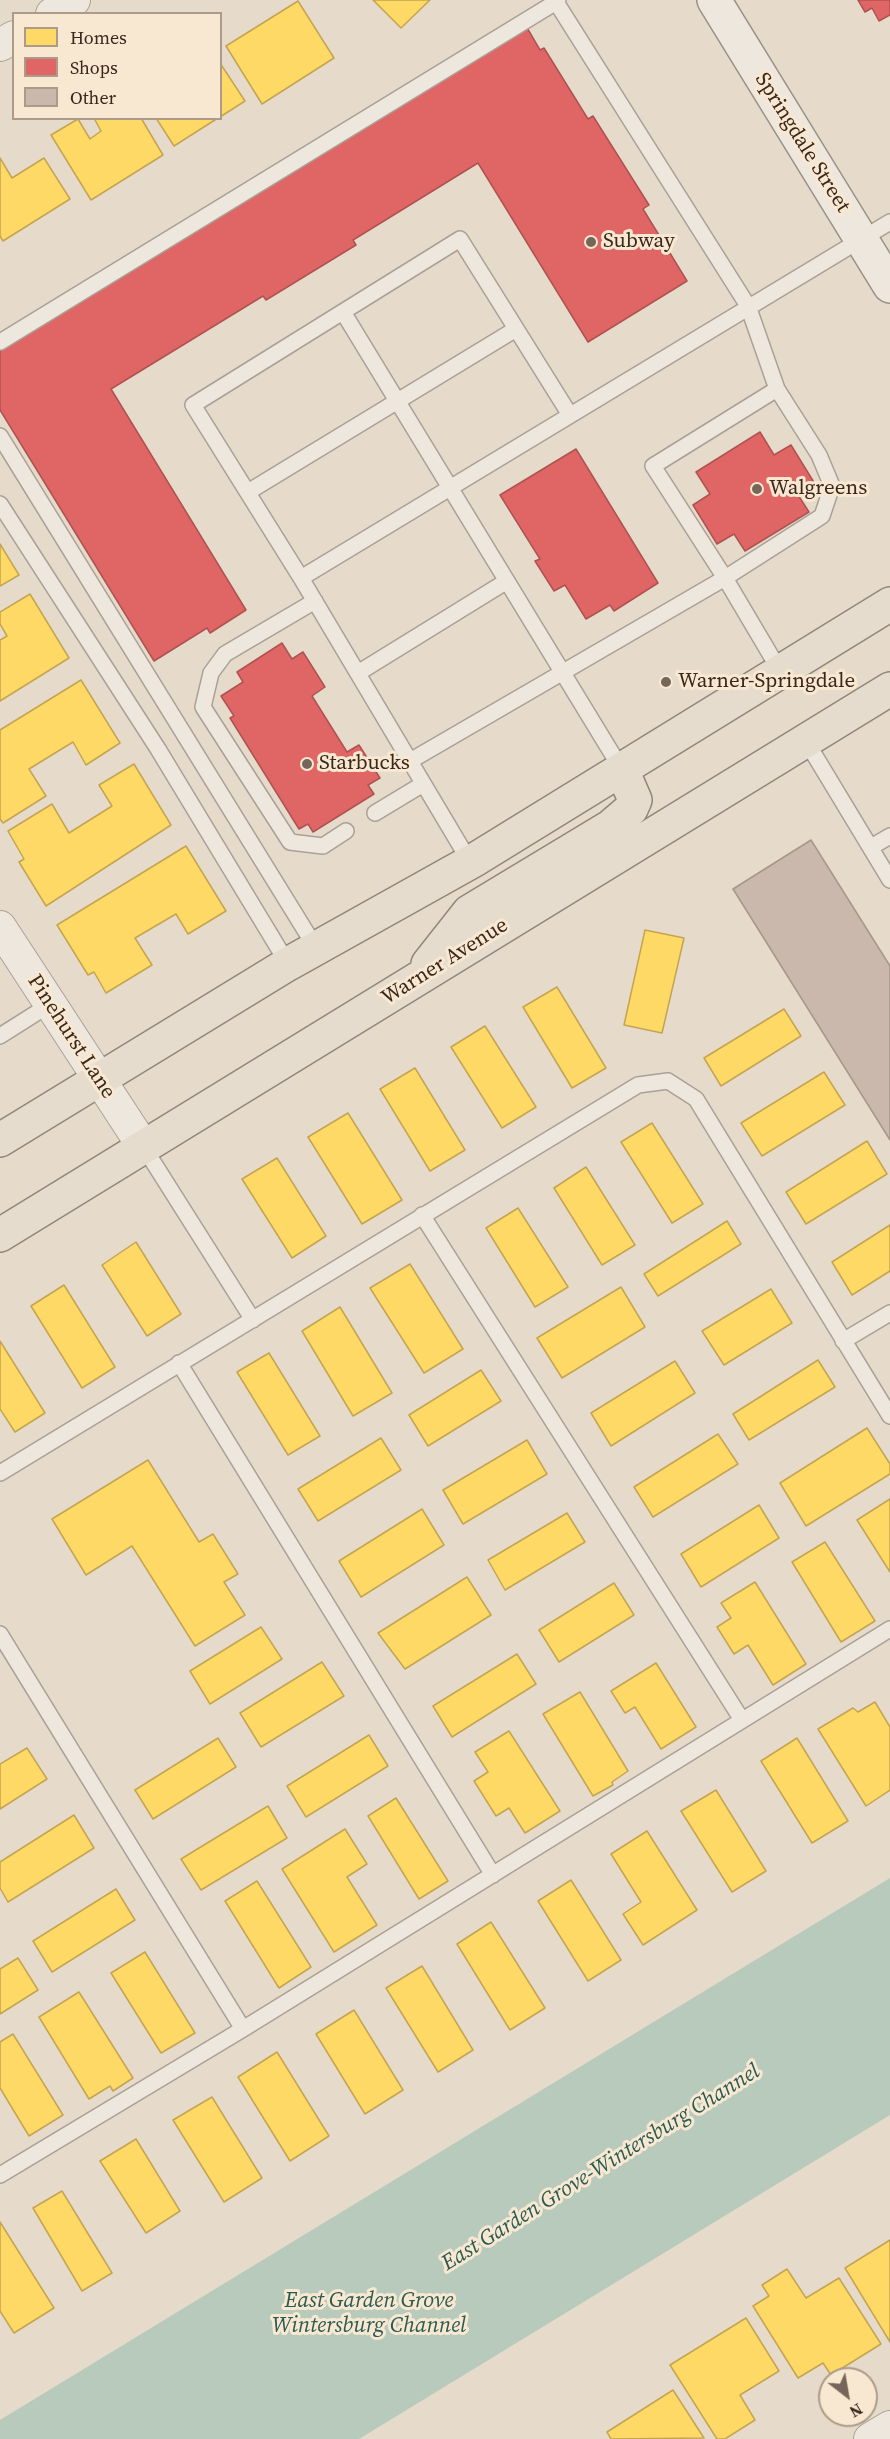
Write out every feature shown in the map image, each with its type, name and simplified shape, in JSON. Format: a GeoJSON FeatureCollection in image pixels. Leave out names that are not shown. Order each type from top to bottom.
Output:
{"type":"FeatureCollection","features":[{"type":"Feature","properties":{"kind":"main road"},"geometry":{"type":"LineString","coordinates":[[0,1140],[288,964],[470,862],[890,604]]}},
{"type":"Feature","properties":{"kind":"main road","name":"Warner Avenue"},"geometry":{"type":"LineString","coordinates":[[0,1235],[890,689]]}},
{"type":"Feature","properties":{"kind":"main road"},"geometry":{"type":"LineString","coordinates":[[414,981],[469,912],[610,827],[631,809],[635,800],[622,770]]}},
{"type":"Feature","properties":{"kind":"street"},"geometry":{"type":"LineString","coordinates":[[55,12],[74,0]]}},
{"type":"Feature","properties":{"kind":"street","name":"Springdale Street"},"geometry":{"type":"LineString","coordinates":[[714,0],[890,286]]}},
{"type":"Feature","properties":{"kind":"street","name":"Pinehurst Lane"},"geometry":{"type":"LineString","coordinates":[[0,927],[142,1146]]}},
{"type":"Feature","properties":{"kind":"street"},"geometry":{"type":"LineString","coordinates":[[870,2439],[890,2427]]}},
{"type":"Feature","properties":{"kind":"lane"},"geometry":{"type":"LineString","coordinates":[[0,342],[557,1],[748,306],[777,389],[819,454],[832,486],[822,516],[725,578],[410,761]]}},
{"type":"Feature","properties":{"kind":"lane"},"geometry":{"type":"LineString","coordinates":[[302,578],[890,222]]}},
{"type":"Feature","properties":{"kind":"lane"},"geometry":{"type":"LineString","coordinates":[[470,862],[302,578],[193,405],[460,239],[570,415]]}},
{"type":"Feature","properties":{"kind":"lane"},"geometry":{"type":"LineString","coordinates":[[343,312],[622,770]]}},
{"type":"Feature","properties":{"kind":"lane"},"geometry":{"type":"LineString","coordinates":[[248,492],[516,329]]}},
{"type":"Feature","properties":{"kind":"lane"},"geometry":{"type":"LineString","coordinates":[[777,389],[653,466],[725,578],[780,671]]}},
{"type":"Feature","properties":{"kind":"lane"},"geometry":{"type":"LineString","coordinates":[[0,436],[316,948]]}},
{"type":"Feature","properties":{"kind":"lane"},"geometry":{"type":"LineString","coordinates":[[0,504],[158,749],[288,964]]}},
{"type":"Feature","properties":{"kind":"lane"},"geometry":{"type":"LineString","coordinates":[[358,673],[507,581]]}},
{"type":"Feature","properties":{"kind":"lane"},"geometry":{"type":"LineString","coordinates":[[315,601],[225,654],[211,673],[203,707],[290,842],[323,846],[346,831]]}},
{"type":"Feature","properties":{"kind":"lane"},"geometry":{"type":"LineString","coordinates":[[806,741],[890,880]]}},
{"type":"Feature","properties":{"kind":"lane"},"geometry":{"type":"LineString","coordinates":[[375,813],[423,784]]}},
{"type":"Feature","properties":{"kind":"lane"},"geometry":{"type":"LineString","coordinates":[[871,848],[890,836]]}},
{"type":"Feature","properties":{"kind":"lane"},"geometry":{"type":"LineString","coordinates":[[0,1036],[49,1005]]}},
{"type":"Feature","properties":{"kind":"lane"},"geometry":{"type":"LineString","coordinates":[[0,1473],[638,1086],[668,1081],[696,1099],[890,1416]]}},
{"type":"Feature","properties":{"kind":"lane"},"geometry":{"type":"LineString","coordinates":[[142,1146],[253,1320]]}},
{"type":"Feature","properties":{"kind":"lane"},"geometry":{"type":"LineString","coordinates":[[422,1215],[742,1720]]}},
{"type":"Feature","properties":{"kind":"lane"},"geometry":{"type":"LineString","coordinates":[[843,1341],[890,1313]]}},
{"type":"Feature","properties":{"kind":"lane"},"geometry":{"type":"LineString","coordinates":[[179,1363],[493,1875]]}},
{"type":"Feature","properties":{"kind":"lane"},"geometry":{"type":"LineString","coordinates":[[0,2175],[243,2029],[890,1629]]}},
{"type":"Feature","properties":{"kind":"lane"},"geometry":{"type":"LineString","coordinates":[[0,1634],[243,2029]]}},
{"type":"Feature","properties":{"kind":"water","name":"East Garden Grove Wintersburg Channel"},"geometry":{"type":"Polygon","coordinates":[[[890,1878],[890,2115],[359,2439],[0,2439],[0,2420],[890,1878]]]}},
{"type":"Feature","properties":{"kind":"building: Homes"},"geometry":{"type":"Polygon","coordinates":[[[373,0],[430,0],[401,28],[373,0]]]}},
{"type":"Feature","properties":{"kind":"building: Homes"},"geometry":{"type":"Polygon","coordinates":[[[298,1],[334,58],[262,104],[226,46],[298,1]]]}},
{"type":"Feature","properties":{"kind":"building: Homes"},"geometry":{"type":"Polygon","coordinates":[[[222,66],[245,101],[222,116],[222,66]]]}},
{"type":"Feature","properties":{"kind":"building: Homes"},"geometry":{"type":"Polygon","coordinates":[[[76,120],[79,120],[90,139],[101,131],[95,120],[142,120],[163,155],[91,200],[51,135],[76,120]]]}},
{"type":"Feature","properties":{"kind":"building: Homes"},"geometry":{"type":"Polygon","coordinates":[[[157,120],[215,120],[174,146],[157,120]]]}},
{"type":"Feature","properties":{"kind":"building: Homes"},"geometry":{"type":"Polygon","coordinates":[[[0,158],[12,178],[44,158],[70,199],[3,241],[0,236],[0,158]]]}},
{"type":"Feature","properties":{"kind":"building: Homes"},"geometry":{"type":"Polygon","coordinates":[[[0,544],[19,575],[0,586],[0,544]]]}},
{"type":"Feature","properties":{"kind":"building: Homes"},"geometry":{"type":"Polygon","coordinates":[[[30,594],[69,658],[0,701],[0,640],[7,636],[0,624],[0,612],[30,594]]]}},
{"type":"Feature","properties":{"kind":"building: Homes"},"geometry":{"type":"Polygon","coordinates":[[[81,680],[120,743],[86,765],[73,742],[29,769],[46,796],[3,823],[0,819],[0,730],[81,680]]]}},
{"type":"Feature","properties":{"kind":"building: Homes"},"geometry":{"type":"Polygon","coordinates":[[[134,764],[171,825],[46,906],[19,862],[24,859],[8,831],[52,804],[69,833],[112,806],[99,785],[134,764]]]}},
{"type":"Feature","properties":{"kind":"building: Homes"},"geometry":{"type":"Polygon","coordinates":[[[186,846],[226,911],[188,934],[176,914],[135,938],[152,965],[106,993],[94,972],[88,975],[57,925],[186,846]]]}},
{"type":"Feature","properties":{"kind":"building: Homes"},"geometry":{"type":"Polygon","coordinates":[[[645,930],[684,938],[662,1033],[624,1025],[645,930]]]}},
{"type":"Feature","properties":{"kind":"building: Homes"},"geometry":{"type":"Polygon","coordinates":[[[557,987],[606,1068],[572,1088],[523,1007],[557,987]]]}},
{"type":"Feature","properties":{"kind":"building: Homes"},"geometry":{"type":"Polygon","coordinates":[[[784,1009],[801,1036],[721,1086],[704,1058],[784,1009]]]}},
{"type":"Feature","properties":{"kind":"building: Homes"},"geometry":{"type":"Polygon","coordinates":[[[485,1026],[536,1107],[502,1128],[451,1047],[485,1026]]]}},
{"type":"Feature","properties":{"kind":"building: Homes"},"geometry":{"type":"Polygon","coordinates":[[[415,1068],[465,1150],[430,1171],[380,1089],[415,1068]]]}},
{"type":"Feature","properties":{"kind":"building: Homes"},"geometry":{"type":"Polygon","coordinates":[[[824,1072],[845,1105],[762,1156],[741,1123],[824,1072]]]}},
{"type":"Feature","properties":{"kind":"building: Homes"},"geometry":{"type":"Polygon","coordinates":[[[348,1113],[402,1200],[362,1224],[308,1137],[348,1113]]]}},
{"type":"Feature","properties":{"kind":"building: Homes"},"geometry":{"type":"Polygon","coordinates":[[[652,1123],[703,1204],[672,1223],[621,1142],[652,1123]]]}},
{"type":"Feature","properties":{"kind":"building: Homes"},"geometry":{"type":"Polygon","coordinates":[[[867,1141],[887,1174],[806,1224],[786,1192],[867,1141]]]}},
{"type":"Feature","properties":{"kind":"building: Homes"},"geometry":{"type":"Polygon","coordinates":[[[277,1158],[326,1236],[292,1258],[242,1179],[277,1158]]]}},
{"type":"Feature","properties":{"kind":"building: Homes"},"geometry":{"type":"Polygon","coordinates":[[[586,1167],[635,1245],[602,1265],[554,1188],[586,1167]]]}},
{"type":"Feature","properties":{"kind":"building: Homes"},"geometry":{"type":"Polygon","coordinates":[[[518,1208],[568,1287],[535,1307],[486,1228],[518,1208]]]}},
{"type":"Feature","properties":{"kind":"building: Homes"},"geometry":{"type":"Polygon","coordinates":[[[727,1221],[741,1244],[658,1296],[644,1274],[727,1221]]]}},
{"type":"Feature","properties":{"kind":"building: Homes"},"geometry":{"type":"Polygon","coordinates":[[[890,1225],[890,1271],[852,1295],[832,1262],[890,1225]]]}},
{"type":"Feature","properties":{"kind":"building: Homes"},"geometry":{"type":"Polygon","coordinates":[[[136,1242],[181,1314],[147,1336],[102,1265],[136,1242]]]}},
{"type":"Feature","properties":{"kind":"building: Homes"},"geometry":{"type":"Polygon","coordinates":[[[410,1264],[463,1349],[424,1373],[370,1288],[410,1264]]]}},
{"type":"Feature","properties":{"kind":"building: Homes"},"geometry":{"type":"Polygon","coordinates":[[[64,1285],[115,1367],[82,1388],[31,1306],[64,1285]]]}},
{"type":"Feature","properties":{"kind":"building: Homes"},"geometry":{"type":"Polygon","coordinates":[[[621,1287],[645,1327],[562,1378],[537,1338],[621,1287]]]}},
{"type":"Feature","properties":{"kind":"building: Homes"},"geometry":{"type":"Polygon","coordinates":[[[771,1289],[792,1323],[724,1365],[702,1331],[771,1289]]]}},
{"type":"Feature","properties":{"kind":"building: Homes"},"geometry":{"type":"Polygon","coordinates":[[[340,1307],[392,1393],[353,1416],[302,1331],[340,1307]]]}},
{"type":"Feature","properties":{"kind":"building: Homes"},"geometry":{"type":"Polygon","coordinates":[[[0,1341],[45,1413],[15,1432],[0,1409],[0,1341]]]}},
{"type":"Feature","properties":{"kind":"building: Homes"},"geometry":{"type":"Polygon","coordinates":[[[269,1353],[320,1436],[288,1455],[237,1372],[269,1353]]]}},
{"type":"Feature","properties":{"kind":"building: Homes"},"geometry":{"type":"Polygon","coordinates":[[[818,1360],[835,1387],[749,1440],[733,1414],[818,1360]]]}},
{"type":"Feature","properties":{"kind":"building: Homes"},"geometry":{"type":"Polygon","coordinates":[[[675,1361],[695,1393],[611,1446],[591,1413],[675,1361]]]}},
{"type":"Feature","properties":{"kind":"building: Homes"},"geometry":{"type":"Polygon","coordinates":[[[481,1370],[501,1401],[428,1446],[409,1415],[481,1370]]]}},
{"type":"Feature","properties":{"kind":"building: Homes"},"geometry":{"type":"Polygon","coordinates":[[[867,1428],[890,1464],[890,1474],[806,1526],[780,1483],[867,1428]]]}},
{"type":"Feature","properties":{"kind":"building: Homes"},"geometry":{"type":"Polygon","coordinates":[[[718,1434],[738,1464],[653,1517],[634,1487],[718,1434]]]}},
{"type":"Feature","properties":{"kind":"building: Homes"},"geometry":{"type":"Polygon","coordinates":[[[381,1438],[401,1470],[318,1521],[298,1489],[381,1438]]]}},
{"type":"Feature","properties":{"kind":"building: Homes"},"geometry":{"type":"Polygon","coordinates":[[[527,1440],[547,1474],[463,1524],[443,1490],[527,1440]]]}},
{"type":"Feature","properties":{"kind":"building: Homes"},"geometry":{"type":"Polygon","coordinates":[[[148,1460],[199,1542],[213,1534],[238,1574],[224,1582],[245,1615],[195,1646],[132,1546],[86,1575],[52,1519],[148,1460]]]}},
{"type":"Feature","properties":{"kind":"building: Homes"},"geometry":{"type":"Polygon","coordinates":[[[890,1499],[890,1572],[857,1520],[890,1499]]]}},
{"type":"Feature","properties":{"kind":"building: Homes"},"geometry":{"type":"Polygon","coordinates":[[[759,1505],[779,1538],[701,1587],[681,1554],[759,1505]]]}},
{"type":"Feature","properties":{"kind":"building: Homes"},"geometry":{"type":"Polygon","coordinates":[[[422,1509],[444,1545],[361,1597],[339,1561],[422,1509]]]}},
{"type":"Feature","properties":{"kind":"building: Homes"},"geometry":{"type":"Polygon","coordinates":[[[567,1513],[585,1542],[505,1590],[488,1560],[567,1513]]]}},
{"type":"Feature","properties":{"kind":"building: Homes"},"geometry":{"type":"Polygon","coordinates":[[[825,1542],[875,1621],[841,1642],[792,1562],[825,1542]]]}},
{"type":"Feature","properties":{"kind":"building: Homes"},"geometry":{"type":"Polygon","coordinates":[[[467,1577],[491,1615],[405,1669],[378,1633],[467,1577]]]}},
{"type":"Feature","properties":{"kind":"building: Homes"},"geometry":{"type":"Polygon","coordinates":[[[755,1582],[806,1664],[773,1685],[748,1645],[734,1654],[717,1627],[731,1618],[721,1603],[755,1582]]]}},
{"type":"Feature","properties":{"kind":"building: Homes"},"geometry":{"type":"Polygon","coordinates":[[[614,1583],[634,1615],[559,1662],[539,1630],[614,1583]]]}},
{"type":"Feature","properties":{"kind":"building: Homes"},"geometry":{"type":"Polygon","coordinates":[[[261,1627],[282,1659],[210,1704],[190,1671],[261,1627]]]}},
{"type":"Feature","properties":{"kind":"building: Homes"},"geometry":{"type":"Polygon","coordinates":[[[517,1654],[536,1684],[452,1737],[433,1706],[517,1654]]]}},
{"type":"Feature","properties":{"kind":"building: Homes"},"geometry":{"type":"Polygon","coordinates":[[[322,1662],[344,1696],[261,1747],[240,1713],[322,1662]]]}},
{"type":"Feature","properties":{"kind":"building: Homes"},"geometry":{"type":"Polygon","coordinates":[[[656,1663],[696,1727],[661,1749],[635,1707],[625,1713],[611,1691],[656,1663]]]}},
{"type":"Feature","properties":{"kind":"building: Homes"},"geometry":{"type":"Polygon","coordinates":[[[580,1692],[628,1771],[612,1782],[613,1785],[593,1796],[543,1714],[580,1692]]]}},
{"type":"Feature","properties":{"kind":"building: Homes"},"geometry":{"type":"Polygon","coordinates":[[[875,1702],[890,1727],[890,1790],[866,1806],[818,1729],[853,1708],[858,1712],[875,1702]]]}},
{"type":"Feature","properties":{"kind":"building: Homes"},"geometry":{"type":"Polygon","coordinates":[[[509,1731],[560,1811],[525,1833],[509,1808],[496,1816],[474,1781],[488,1772],[475,1752],[509,1731]]]}},
{"type":"Feature","properties":{"kind":"building: Homes"},"geometry":{"type":"Polygon","coordinates":[[[369,1735],[388,1766],[306,1817],[287,1786],[369,1735]]]}},
{"type":"Feature","properties":{"kind":"building: Homes"},"geometry":{"type":"Polygon","coordinates":[[[218,1738],[236,1767],[153,1819],[135,1790],[218,1738]]]}},
{"type":"Feature","properties":{"kind":"building: Homes"},"geometry":{"type":"Polygon","coordinates":[[[797,1738],[848,1821],[812,1843],[761,1761],[797,1738]]]}},
{"type":"Feature","properties":{"kind":"building: Homes"},"geometry":{"type":"Polygon","coordinates":[[[27,1748],[47,1779],[0,1809],[0,1764],[27,1748]]]}},
{"type":"Feature","properties":{"kind":"building: Homes"},"geometry":{"type":"Polygon","coordinates":[[[716,1790],[766,1871],[732,1892],[681,1811],[716,1790]]]}},
{"type":"Feature","properties":{"kind":"building: Homes"},"geometry":{"type":"Polygon","coordinates":[[[396,1798],[448,1881],[419,1899],[368,1816],[396,1798]]]}},
{"type":"Feature","properties":{"kind":"building: Homes"},"geometry":{"type":"Polygon","coordinates":[[[268,1806],[287,1838],[201,1890],[181,1859],[268,1806]]]}},
{"type":"Feature","properties":{"kind":"building: Homes"},"geometry":{"type":"Polygon","coordinates":[[[74,1815],[94,1848],[8,1902],[0,1888],[0,1862],[74,1815]]]}},
{"type":"Feature","properties":{"kind":"building: Homes"},"geometry":{"type":"Polygon","coordinates":[[[345,1829],[367,1864],[347,1877],[377,1925],[334,1952],[282,1869],[345,1829]]]}},
{"type":"Feature","properties":{"kind":"building: Homes"},"geometry":{"type":"Polygon","coordinates":[[[647,1831],[697,1910],[643,1945],[623,1914],[641,1902],[611,1854],[647,1831]]]}},
{"type":"Feature","properties":{"kind":"building: Homes"},"geometry":{"type":"Polygon","coordinates":[[[571,1880],[621,1960],[588,1981],[538,1901],[571,1880]]]}},
{"type":"Feature","properties":{"kind":"building: Homes"},"geometry":{"type":"Polygon","coordinates":[[[257,1881],[311,1967],[279,1988],[225,1901],[257,1881]]]}},
{"type":"Feature","properties":{"kind":"building: Homes"},"geometry":{"type":"Polygon","coordinates":[[[116,1889],[135,1920],[52,1972],[33,1941],[116,1889]]]}},
{"type":"Feature","properties":{"kind":"building: Homes"},"geometry":{"type":"Polygon","coordinates":[[[491,1922],[545,2008],[510,2030],[457,1944],[491,1922]]]}},
{"type":"Feature","properties":{"kind":"building: Homes"},"geometry":{"type":"Polygon","coordinates":[[[145,1952],[195,2033],[161,2053],[111,1973],[145,1952]]]}},
{"type":"Feature","properties":{"kind":"building: Homes"},"geometry":{"type":"Polygon","coordinates":[[[18,1958],[38,1990],[0,2014],[0,1969],[18,1958]]]}},
{"type":"Feature","properties":{"kind":"building: Homes"},"geometry":{"type":"Polygon","coordinates":[[[422,1966],[473,2050],[438,2072],[386,1988],[422,1966]]]}},
{"type":"Feature","properties":{"kind":"building: Homes"},"geometry":{"type":"Polygon","coordinates":[[[79,1992],[133,2078],[113,2091],[110,2086],[89,2099],[39,2017],[79,1992]]]}},
{"type":"Feature","properties":{"kind":"building: Homes"},"geometry":{"type":"Polygon","coordinates":[[[354,2010],[403,2090],[365,2114],[316,2034],[354,2010]]]}},
{"type":"Feature","properties":{"kind":"building: Homes"},"geometry":{"type":"Polygon","coordinates":[[[13,2034],[63,2115],[29,2136],[0,2088],[0,2042],[13,2034]]]}},
{"type":"Feature","properties":{"kind":"building: Homes"},"geometry":{"type":"Polygon","coordinates":[[[277,2052],[329,2136],[290,2161],[238,2077],[277,2052]]]}},
{"type":"Feature","properties":{"kind":"building: Homes"},"geometry":{"type":"Polygon","coordinates":[[[212,2097],[262,2178],[224,2202],[173,2120],[212,2097]]]}},
{"type":"Feature","properties":{"kind":"building: Homes"},"geometry":{"type":"Polygon","coordinates":[[[136,2139],[180,2211],[146,2233],[100,2161],[136,2139]]]}},
{"type":"Feature","properties":{"kind":"building: Homes"},"geometry":{"type":"Polygon","coordinates":[[[62,2191],[112,2273],[82,2291],[33,2208],[62,2191]]]}},
{"type":"Feature","properties":{"kind":"building: Homes"},"geometry":{"type":"Polygon","coordinates":[[[0,2222],[54,2308],[14,2333],[0,2311],[0,2222]]]}},
{"type":"Feature","properties":{"kind":"building: Homes"},"geometry":{"type":"Polygon","coordinates":[[[890,2240],[890,2342],[845,2268],[890,2240]]]}},
{"type":"Feature","properties":{"kind":"building: Homes"},"geometry":{"type":"Polygon","coordinates":[[[787,2269],[806,2298],[839,2278],[881,2344],[844,2367],[826,2367],[823,2363],[798,2378],[753,2306],[769,2296],[762,2285],[787,2269]]]}},
{"type":"Feature","properties":{"kind":"building: Homes"},"geometry":{"type":"Polygon","coordinates":[[[746,2318],[779,2371],[740,2395],[755,2420],[725,2439],[717,2439],[670,2365],[746,2318]]]}},
{"type":"Feature","properties":{"kind":"building: Homes"},"geometry":{"type":"Polygon","coordinates":[[[673,2390],[704,2438],[611,2439],[607,2432],[673,2390]]]}},
{"type":"Feature","properties":{"kind":"building: Shops"},"geometry":{"type":"Polygon","coordinates":[[[858,0],[890,0],[890,15],[879,21],[872,8],[865,12],[858,0]]]}},
{"type":"Feature","properties":{"kind":"building: Shops"},"geometry":{"type":"Polygon","coordinates":[[[526,26],[540,50],[544,48],[588,119],[593,116],[649,205],[643,209],[687,281],[588,342],[478,163],[353,240],[356,245],[266,300],[263,296],[111,389],[246,610],[210,633],[207,628],[154,661],[0,410],[0,348],[526,26]]]}},
{"type":"Feature","properties":{"kind":"building: Shops","name":"Walgreens"},"geometry":{"type":"Polygon","coordinates":[[[760,432],[774,455],[791,445],[815,484],[798,495],[809,512],[745,551],[734,534],[717,544],[693,505],[710,494],[696,472],[760,432]]]}},
{"type":"Feature","properties":{"kind":"building: Shops"},"geometry":{"type":"Polygon","coordinates":[[[576,449],[658,583],[614,611],[610,605],[586,619],[565,585],[554,591],[535,561],[540,559],[500,495],[576,449]]]}},
{"type":"Feature","properties":{"kind":"building: Shops"},"geometry":{"type":"Polygon","coordinates":[[[282,643],[292,659],[303,652],[325,687],[312,696],[347,752],[359,745],[380,778],[368,785],[374,794],[313,832],[308,824],[299,829],[230,718],[234,716],[221,696],[243,682],[237,672],[282,643]]]}},
{"type":"Feature","properties":{"kind":"building: Other"},"geometry":{"type":"Polygon","coordinates":[[[811,840],[890,966],[890,1140],[733,889],[811,840]]]}},
{"type":"Feature","properties":{"kind":"place","name":"Subway"},"geometry":{"type":"Point","coordinates":[591,242]}},
{"type":"Feature","properties":{"kind":"place","name":"Walgreens"},"geometry":{"type":"Point","coordinates":[757,489]}},
{"type":"Feature","properties":{"kind":"place","name":"Warner-Springdale"},"geometry":{"type":"Point","coordinates":[666,682]}},
{"type":"Feature","properties":{"kind":"place","name":"Starbucks"},"geometry":{"type":"Point","coordinates":[307,764]}},
{"type":"Feature","properties":{"kind":"water label","name":"East Garden Grove-Wintersburg Channel"},"geometry":{"type":"Point","coordinates":[601,2168]}}]}
